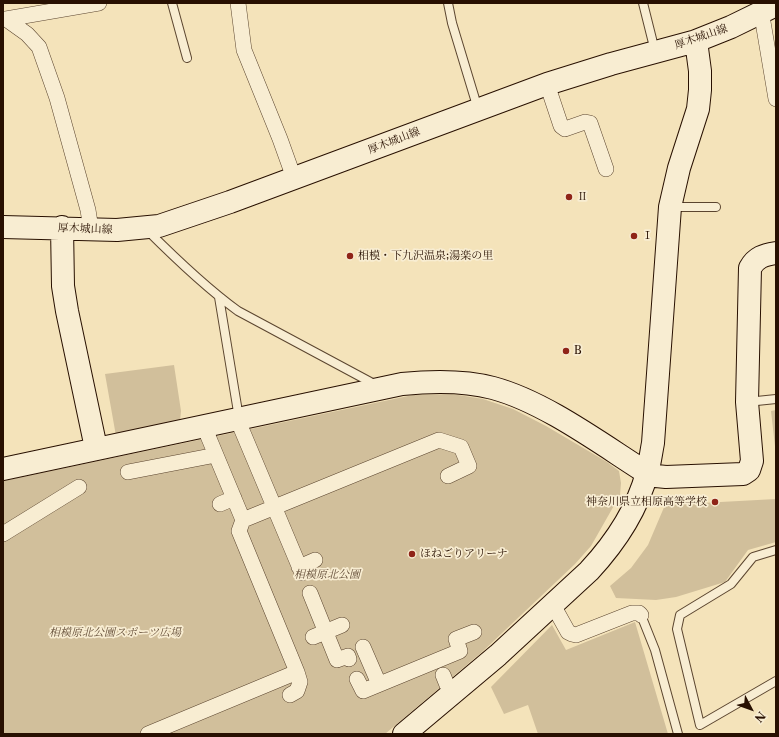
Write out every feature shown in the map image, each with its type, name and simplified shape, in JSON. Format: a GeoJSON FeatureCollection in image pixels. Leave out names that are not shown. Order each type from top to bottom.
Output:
{"type":"FeatureCollection","features":[{"type":"Feature","properties":{"kind":"street"},"geometry":{"type":"LineString","coordinates":[[4,19],[99,3]]}},
{"type":"Feature","properties":{"kind":"street"},"geometry":{"type":"LineString","coordinates":[[238,3],[244,50],[294,178]]}},
{"type":"Feature","properties":{"kind":"street"},"geometry":{"type":"LineString","coordinates":[[768,9],[763,22],[776,99]]}},
{"type":"Feature","properties":{"kind":"street","name":"厚木城山線"},"geometry":{"type":"LineString","coordinates":[[3,227],[62,227],[91,229],[146,228],[159,226],[294,178],[548,84],[716,34],[768,9]]}},
{"type":"Feature","properties":{"kind":"street"},"geometry":{"type":"LineString","coordinates":[[4,19],[27,34],[39,46],[57,98],[88,210],[91,229]]}},
{"type":"Feature","properties":{"kind":"street"},"geometry":{"type":"LineString","coordinates":[[404,734],[498,655],[553,605],[599,560],[631,514],[648,473],[653,443],[670,207],[679,168],[698,110],[700,71],[696,41]]}},
{"type":"Feature","properties":{"kind":"street"},"geometry":{"type":"LineString","coordinates":[[548,84],[561,126],[565,129],[585,122],[590,123],[606,168]]}},
{"type":"Feature","properties":{"kind":"street"},"geometry":{"type":"LineString","coordinates":[[62,227],[63,286],[96,448]]}},
{"type":"Feature","properties":{"kind":"street"},"geometry":{"type":"LineString","coordinates":[[3,469],[96,448],[240,423],[402,384],[438,382],[473,384],[493,388],[540,407],[577,428],[648,473],[666,477],[743,474],[749,470],[752,461],[747,402],[750,268],[756,259],[761,256],[776,253]]}},
{"type":"Feature","properties":{"kind":"street"},"geometry":{"type":"LineString","coordinates":[[240,423],[301,570],[315,560]]}},
{"type":"Feature","properties":{"kind":"street"},"geometry":{"type":"LineString","coordinates":[[208,436],[243,520],[240,531],[284,652],[300,682],[297,692],[290,695]]}},
{"type":"Feature","properties":{"kind":"street"},"geometry":{"type":"LineString","coordinates":[[243,520],[439,440],[460,447],[469,466],[448,476]]}},
{"type":"Feature","properties":{"kind":"street"},"geometry":{"type":"LineString","coordinates":[[128,472],[216,455]]}},
{"type":"Feature","properties":{"kind":"street"},"geometry":{"type":"LineString","coordinates":[[3,534],[79,487]]}},
{"type":"Feature","properties":{"kind":"street"},"geometry":{"type":"LineString","coordinates":[[220,504],[234,498]]}},
{"type":"Feature","properties":{"kind":"street"},"geometry":{"type":"LineString","coordinates":[[310,593],[320,635],[337,660],[348,656],[349,659]]}},
{"type":"Feature","properties":{"kind":"street"},"geometry":{"type":"LineString","coordinates":[[553,605],[568,632],[576,635],[632,613],[639,613],[641,616]]}},
{"type":"Feature","properties":{"kind":"street"},"geometry":{"type":"LineString","coordinates":[[320,635],[342,625]]}},
{"type":"Feature","properties":{"kind":"street"},"geometry":{"type":"LineString","coordinates":[[358,679],[363,691],[379,684],[441,672],[460,651],[456,640],[474,632]]}},
{"type":"Feature","properties":{"kind":"street"},"geometry":{"type":"LineString","coordinates":[[363,646],[379,684]]}},
{"type":"Feature","properties":{"kind":"street"},"geometry":{"type":"LineString","coordinates":[[148,734],[296,672]]}},
{"type":"Feature","properties":{"kind":"lane"},"geometry":{"type":"LineString","coordinates":[[172,3],[187,58]]}},
{"type":"Feature","properties":{"kind":"lane"},"geometry":{"type":"LineString","coordinates":[[448,3],[452,23],[478,109]]}},
{"type":"Feature","properties":{"kind":"lane"},"geometry":{"type":"LineString","coordinates":[[644,3],[655,52]]}},
{"type":"Feature","properties":{"kind":"lane"},"geometry":{"type":"LineString","coordinates":[[670,207],[716,207]]}},
{"type":"Feature","properties":{"kind":"lane"},"geometry":{"type":"LineString","coordinates":[[146,228],[192,274],[218,297],[238,311],[382,389]]}},
{"type":"Feature","properties":{"kind":"lane"},"geometry":{"type":"LineString","coordinates":[[218,297],[240,423]]}},
{"type":"Feature","properties":{"kind":"lane"},"geometry":{"type":"LineString","coordinates":[[747,402],[776,399]]}},
{"type":"Feature","properties":{"kind":"lane"},"geometry":{"type":"LineString","coordinates":[[776,550],[753,557],[731,584],[680,615],[677,630],[700,725],[776,681]]}},
{"type":"Feature","properties":{"kind":"lane"},"geometry":{"type":"LineString","coordinates":[[641,616],[655,650],[678,734]]}},
{"type":"Feature","properties":{"kind":"green space"},"geometry":{"type":"Polygon","coordinates":[[[174,365],[181,411],[180,422],[116,436],[105,374],[174,365]]]}},
{"type":"Feature","properties":{"kind":"green space","name":"相模原北公園"},"geometry":{"type":"Polygon","coordinates":[[[452,394],[483,399],[513,409],[546,426],[607,462],[619,471],[621,483],[620,495],[591,546],[575,564],[482,652],[385,734],[3,734],[3,481],[413,395],[452,394]]]}},
{"type":"Feature","properties":{"kind":"green space"},"geometry":{"type":"Polygon","coordinates":[[[776,410],[776,455],[771,411],[776,410]]]}},
{"type":"Feature","properties":{"kind":"green space"},"geometry":{"type":"Polygon","coordinates":[[[776,499],[776,542],[748,550],[725,582],[676,597],[656,600],[616,598],[610,586],[631,568],[648,545],[665,505],[776,499]]]}},
{"type":"Feature","properties":{"kind":"green space"},"geometry":{"type":"Polygon","coordinates":[[[635,622],[668,734],[538,734],[528,705],[504,714],[491,687],[552,625],[566,650],[635,622]]]}},
{"type":"Feature","properties":{"kind":"place","name":"Ⅱ"},"geometry":{"type":"Point","coordinates":[569,197]}},
{"type":"Feature","properties":{"kind":"place","name":"Ⅰ"},"geometry":{"type":"Point","coordinates":[634,236]}},
{"type":"Feature","properties":{"kind":"place","name":"相模・下九沢温泉;湯楽の里"},"geometry":{"type":"Point","coordinates":[350,256]}},
{"type":"Feature","properties":{"kind":"place","name":"B"},"geometry":{"type":"Point","coordinates":[566,351]}},
{"type":"Feature","properties":{"kind":"place","name":"神奈川県立相原高等学校"},"geometry":{"type":"Point","coordinates":[715,502]}},
{"type":"Feature","properties":{"kind":"place","name":"ほねごりアリーナ"},"geometry":{"type":"Point","coordinates":[412,554]}},
{"type":"Feature","properties":{"kind":"park label","name":"相模原北公園スポーツ広場"},"geometry":{"type":"Point","coordinates":[115,633]}}]}
